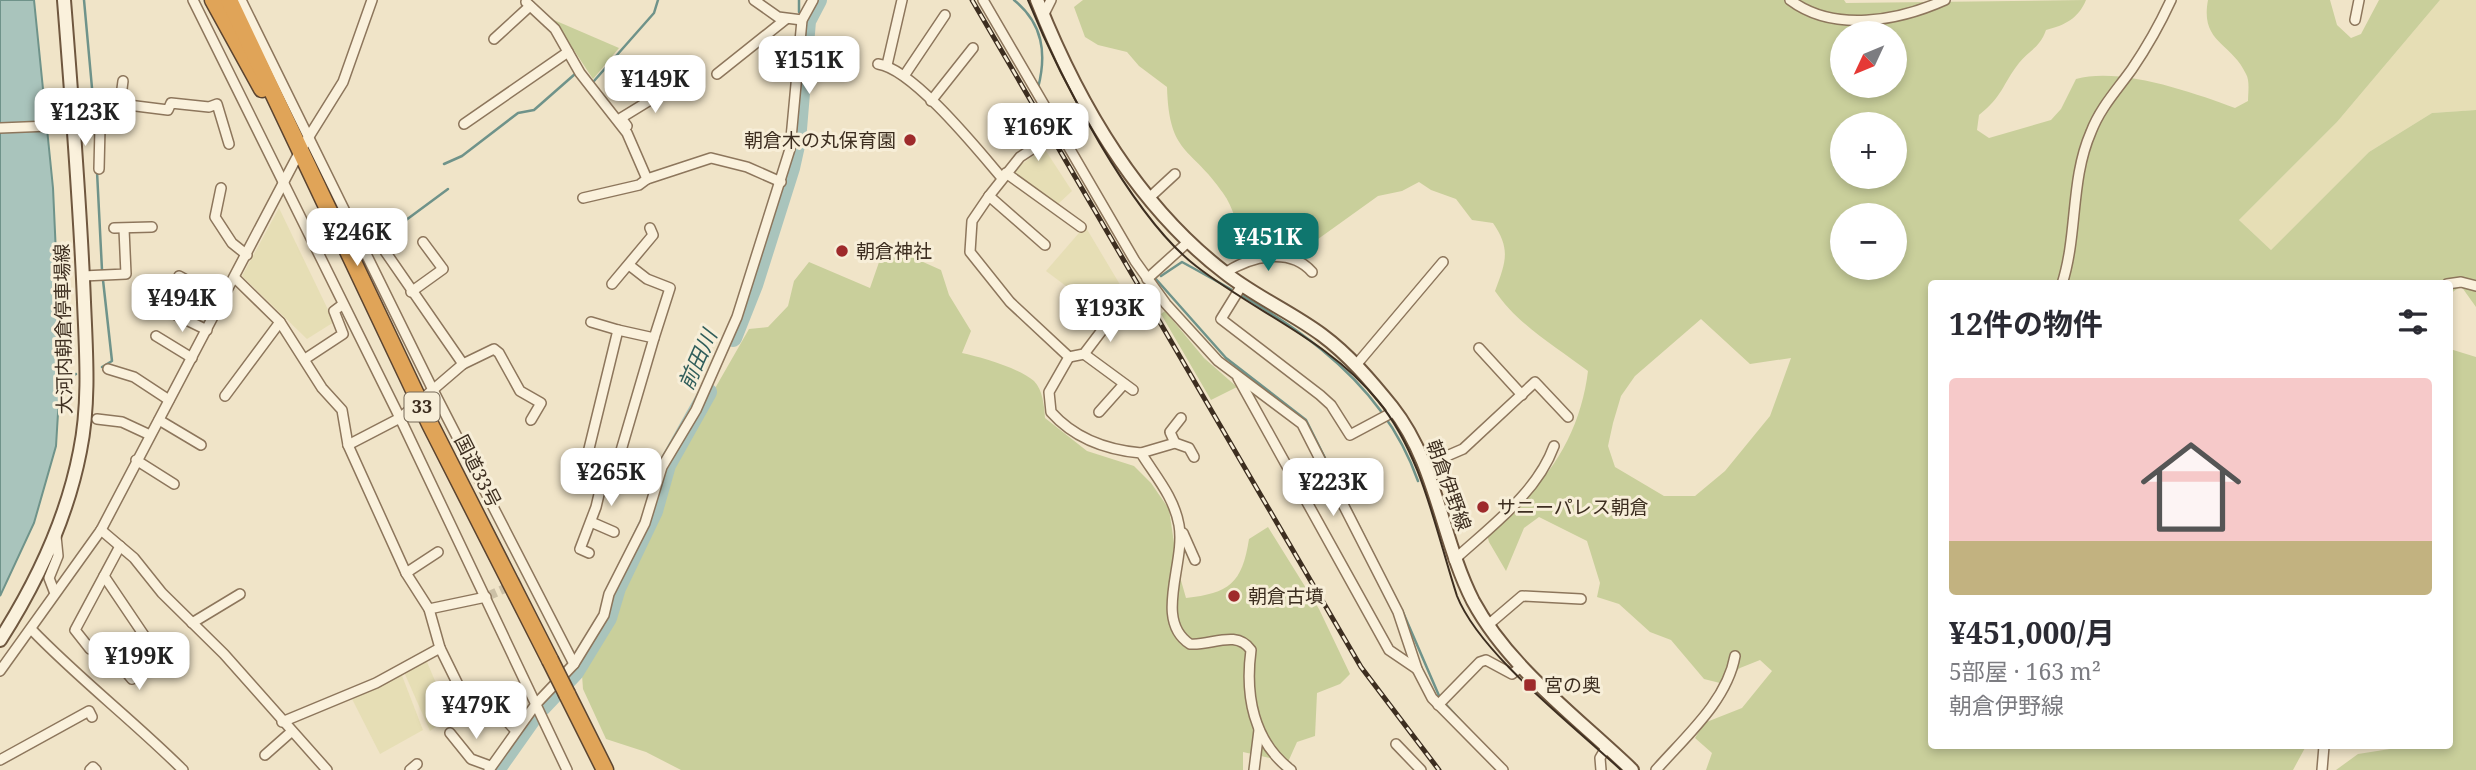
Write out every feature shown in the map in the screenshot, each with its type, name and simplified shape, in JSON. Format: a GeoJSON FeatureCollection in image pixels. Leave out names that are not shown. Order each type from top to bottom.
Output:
{"type":"FeatureCollection","features":[{"type":"Feature","properties":{"kind":"highway","name":"国道33号"},"geometry":{"type":"LineString","coordinates":[[213,0],[281,123],[300,151]]}},
{"type":"Feature","properties":{"kind":"highway","name":"国道33号"},"geometry":{"type":"LineString","coordinates":[[229,0],[419,401],[605,770]]}},
{"type":"Feature","properties":{"kind":"main road","name":"大河内朝倉停車場線"},"geometry":{"type":"LineString","coordinates":[[0,640],[31,588],[55,532],[80,450],[86,401],[83,276],[64,0]]}},
{"type":"Feature","properties":{"kind":"main road","name":"朝倉伊野線"},"geometry":{"type":"LineString","coordinates":[[1037,0],[1086,102],[1114,150],[1149,198],[1188,242],[1225,273],[1322,335],[1356,365],[1395,411],[1426,465],[1454,560],[1488,625],[1522,666],[1632,770]]}},
{"type":"Feature","properties":{"kind":"street"},"geometry":{"type":"LineString","coordinates":[[193,0],[400,418],[567,770]]}},
{"type":"Feature","properties":{"kind":"street"},"geometry":{"type":"LineString","coordinates":[[241,0],[310,134],[433,390],[574,664]]}},
{"type":"Feature","properties":{"kind":"street"},"geometry":{"type":"LineString","coordinates":[[0,671],[31,629],[54,591],[100,530],[300,151],[343,82],[372,0]]}},
{"type":"Feature","properties":{"kind":"street"},"geometry":{"type":"LineString","coordinates":[[754,0],[786,19],[802,20]]}},
{"type":"Feature","properties":{"kind":"street"},"geometry":{"type":"LineString","coordinates":[[450,733],[471,759],[490,768],[536,704],[574,664],[604,615],[609,594],[645,523],[665,460],[698,405],[737,317],[781,182],[793,134],[802,20],[813,0]]}},
{"type":"Feature","properties":{"kind":"street"},"geometry":{"type":"LineString","coordinates":[[902,0],[883,64],[904,76],[1004,176],[1081,227]]}},
{"type":"Feature","properties":{"kind":"street"},"geometry":{"type":"LineString","coordinates":[[983,0],[1058,133],[1147,279],[1218,361],[1302,424],[1398,612],[1417,669],[1438,705],[1503,770]]}},
{"type":"Feature","properties":{"kind":"street"},"geometry":{"type":"LineString","coordinates":[[1044,16],[1051,0]]}},
{"type":"Feature","properties":{"kind":"street"},"geometry":{"type":"LineString","coordinates":[[1790,0],[1816,16],[1871,20],[1923,10],[1945,0]]}},
{"type":"Feature","properties":{"kind":"street"},"geometry":{"type":"LineString","coordinates":[[2064,280],[2069,264],[2074,199],[2090,134],[2103,107],[2156,32],[2171,0]]}},
{"type":"Feature","properties":{"kind":"street"},"geometry":{"type":"LineString","coordinates":[[2355,20],[2359,0]]}},
{"type":"Feature","properties":{"kind":"street"},"geometry":{"type":"LineString","coordinates":[[494,40],[526,2],[555,29],[580,73],[627,133],[650,178]]}},
{"type":"Feature","properties":{"kind":"street"},"geometry":{"type":"LineString","coordinates":[[904,76],[945,15]]}},
{"type":"Feature","properties":{"kind":"street"},"geometry":{"type":"LineString","coordinates":[[717,74],[786,19]]}},
{"type":"Feature","properties":{"kind":"street"},"geometry":{"type":"LineString","coordinates":[[931,101],[973,48]]}},
{"type":"Feature","properties":{"kind":"street"},"geometry":{"type":"LineString","coordinates":[[464,124],[568,52]]}},
{"type":"Feature","properties":{"kind":"street"},"geometry":{"type":"LineString","coordinates":[[633,65],[652,99],[621,118],[632,132],[650,178]]}},
{"type":"Feature","properties":{"kind":"street"},"geometry":{"type":"LineString","coordinates":[[0,128],[111,125],[117,120],[123,81]]}},
{"type":"Feature","properties":{"kind":"street"},"geometry":{"type":"LineString","coordinates":[[1069,357],[1010,302],[970,252],[972,221],[1020,157],[1058,133],[1086,102]]}},
{"type":"Feature","properties":{"kind":"street"},"geometry":{"type":"LineString","coordinates":[[120,104],[168,110],[171,103],[208,107],[217,104],[229,144]]}},
{"type":"Feature","properties":{"kind":"street"},"geometry":{"type":"LineString","coordinates":[[99,169],[100,127]]}},
{"type":"Feature","properties":{"kind":"street"},"geometry":{"type":"LineString","coordinates":[[583,198],[639,185],[650,178],[711,158],[747,167],[781,182]]}},
{"type":"Feature","properties":{"kind":"street"},"geometry":{"type":"LineString","coordinates":[[1149,198],[1175,174]]}},
{"type":"Feature","properties":{"kind":"street"},"geometry":{"type":"LineString","coordinates":[[221,188],[215,217],[232,243],[247,255]]}},
{"type":"Feature","properties":{"kind":"street"},"geometry":{"type":"LineString","coordinates":[[989,196],[1045,245]]}},
{"type":"Feature","properties":{"kind":"street"},"geometry":{"type":"LineString","coordinates":[[83,276],[126,274],[119,229],[152,227]]}},
{"type":"Feature","properties":{"kind":"street"},"geometry":{"type":"LineString","coordinates":[[612,284],[653,234],[650,229]]}},
{"type":"Feature","properties":{"kind":"street"},"geometry":{"type":"LineString","coordinates":[[411,292],[443,269],[423,242]]}},
{"type":"Feature","properties":{"kind":"street"},"geometry":{"type":"LineString","coordinates":[[1147,279],[1188,242]]}},
{"type":"Feature","properties":{"kind":"street"},"geometry":{"type":"LineString","coordinates":[[380,244],[463,365]]}},
{"type":"Feature","properties":{"kind":"street"},"geometry":{"type":"LineString","coordinates":[[1225,273],[1253,261],[1289,255],[1298,258],[1312,272]]}},
{"type":"Feature","properties":{"kind":"street"},"geometry":{"type":"LineString","coordinates":[[1356,365],[1443,262]]}},
{"type":"Feature","properties":{"kind":"street"},"geometry":{"type":"LineString","coordinates":[[589,553],[580,549],[610,470],[670,288],[647,279],[629,265]]}},
{"type":"Feature","properties":{"kind":"street"},"geometry":{"type":"LineString","coordinates":[[178,276],[223,300]]}},
{"type":"Feature","properties":{"kind":"street"},"geometry":{"type":"LineString","coordinates":[[235,278],[280,322],[322,387],[342,410],[348,445],[406,573],[429,609],[440,649],[467,703]]}},
{"type":"Feature","properties":{"kind":"street"},"geometry":{"type":"LineString","coordinates":[[2453,283],[2476,286]]}},
{"type":"Feature","properties":{"kind":"street"},"geometry":{"type":"LineString","coordinates":[[1242,285],[1222,319],[1331,405],[1350,435],[1395,411]]}},
{"type":"Feature","properties":{"kind":"street"},"geometry":{"type":"LineString","coordinates":[[1128,296],[1084,354],[1069,357],[1049,392],[1051,412],[1088,440],[1101,446],[1141,453],[1175,443],[1189,449],[1194,457]]}},
{"type":"Feature","properties":{"kind":"street"},"geometry":{"type":"LineString","coordinates":[[305,359],[343,334],[334,311],[342,305]]}},
{"type":"Feature","properties":{"kind":"street"},"geometry":{"type":"LineString","coordinates":[[164,309],[207,330]]}},
{"type":"Feature","properties":{"kind":"street"},"geometry":{"type":"LineString","coordinates":[[225,397],[280,322]]}},
{"type":"Feature","properties":{"kind":"street"},"geometry":{"type":"LineString","coordinates":[[591,322],[654,338]]}},
{"type":"Feature","properties":{"kind":"street"},"geometry":{"type":"LineString","coordinates":[[618,330],[586,461],[655,486]]}},
{"type":"Feature","properties":{"kind":"street"},"geometry":{"type":"LineString","coordinates":[[156,336],[192,358]]}},
{"type":"Feature","properties":{"kind":"street"},"geometry":{"type":"LineString","coordinates":[[1479,348],[1522,395]]}},
{"type":"Feature","properties":{"kind":"street"},"geometry":{"type":"LineString","coordinates":[[348,445],[400,418],[463,365],[494,349],[499,353],[520,391],[541,403],[531,420]]}},
{"type":"Feature","properties":{"kind":"street"},"geometry":{"type":"LineString","coordinates":[[1084,354],[1133,390]]}},
{"type":"Feature","properties":{"kind":"street"},"geometry":{"type":"LineString","coordinates":[[108,369],[134,377],[169,400]]}},
{"type":"Feature","properties":{"kind":"street"},"geometry":{"type":"LineString","coordinates":[[1238,378],[1389,650],[1417,669]]}},
{"type":"Feature","properties":{"kind":"street"},"geometry":{"type":"LineString","coordinates":[[1426,465],[1463,449],[1535,382],[1568,417]]}},
{"type":"Feature","properties":{"kind":"street"},"geometry":{"type":"LineString","coordinates":[[1098,412],[1124,384]]}},
{"type":"Feature","properties":{"kind":"street"},"geometry":{"type":"LineString","coordinates":[[1175,443],[1170,432],[1181,418]]}},
{"type":"Feature","properties":{"kind":"street"},"geometry":{"type":"LineString","coordinates":[[97,419],[121,422],[150,435]]}},
{"type":"Feature","properties":{"kind":"street"},"geometry":{"type":"LineString","coordinates":[[159,419],[201,445]]}},
{"type":"Feature","properties":{"kind":"street"},"geometry":{"type":"LineString","coordinates":[[1454,560],[1535,483],[1547,465],[1554,446]]}},
{"type":"Feature","properties":{"kind":"street"},"geometry":{"type":"LineString","coordinates":[[1141,453],[1172,500],[1180,528],[1195,560]]}},
{"type":"Feature","properties":{"kind":"street"},"geometry":{"type":"LineString","coordinates":[[136,460],[174,484]]}},
{"type":"Feature","properties":{"kind":"street"},"geometry":{"type":"LineString","coordinates":[[591,522],[614,532]]}},
{"type":"Feature","properties":{"kind":"street"},"geometry":{"type":"LineString","coordinates":[[1180,528],[1182,554],[1171,610],[1175,631],[1190,644],[1201,645],[1236,638],[1248,645],[1251,650],[1249,696],[1259,730],[1269,749],[1291,770]]}},
{"type":"Feature","properties":{"kind":"street"},"geometry":{"type":"LineString","coordinates":[[100,530],[120,546],[327,770]]}},
{"type":"Feature","properties":{"kind":"street"},"geometry":{"type":"LineString","coordinates":[[54,591],[49,578],[58,556],[55,532]]}},
{"type":"Feature","properties":{"kind":"street"},"geometry":{"type":"LineString","coordinates":[[90,649],[75,630],[120,546]]}},
{"type":"Feature","properties":{"kind":"street"},"geometry":{"type":"LineString","coordinates":[[406,573],[438,552]]}},
{"type":"Feature","properties":{"kind":"street"},"geometry":{"type":"LineString","coordinates":[[104,576],[160,659],[132,679],[121,666]]}},
{"type":"Feature","properties":{"kind":"street"},"geometry":{"type":"LineString","coordinates":[[192,623],[240,594]]}},
{"type":"Feature","properties":{"kind":"street"},"geometry":{"type":"LineString","coordinates":[[1488,625],[1522,596],[1581,600]]}},
{"type":"Feature","properties":{"kind":"street"},"geometry":{"type":"LineString","coordinates":[[429,609],[486,597]]}},
{"type":"Feature","properties":{"kind":"street"},"geometry":{"type":"LineString","coordinates":[[31,629],[73,673],[93,685],[183,770]]}},
{"type":"Feature","properties":{"kind":"street"},"geometry":{"type":"LineString","coordinates":[[282,722],[376,683],[440,649]]}},
{"type":"Feature","properties":{"kind":"street"},"geometry":{"type":"LineString","coordinates":[[1656,770],[1714,702],[1732,669],[1735,656]]}},
{"type":"Feature","properties":{"kind":"street"},"geometry":{"type":"LineString","coordinates":[[1438,705],[1479,662],[1486,660],[1512,674],[1522,666]]}},
{"type":"Feature","properties":{"kind":"street"},"geometry":{"type":"LineString","coordinates":[[480,692],[516,731]]}},
{"type":"Feature","properties":{"kind":"street"},"geometry":{"type":"LineString","coordinates":[[0,760],[89,711],[92,717]]}},
{"type":"Feature","properties":{"kind":"street"},"geometry":{"type":"LineString","coordinates":[[1254,770],[1259,730]]}},
{"type":"Feature","properties":{"kind":"street"},"geometry":{"type":"LineString","coordinates":[[265,755],[291,732]]}},
{"type":"Feature","properties":{"kind":"street"},"geometry":{"type":"LineString","coordinates":[[1396,744],[1421,770]]}},
{"type":"Feature","properties":{"kind":"street"},"geometry":{"type":"LineString","coordinates":[[1601,770],[1600,758],[1607,746]]}},
{"type":"Feature","properties":{"kind":"street"},"geometry":{"type":"LineString","coordinates":[[2322,770],[2324,749]]}},
{"type":"Feature","properties":{"kind":"street"},"geometry":{"type":"LineString","coordinates":[[90,770],[93,767],[96,770]]}},
{"type":"Feature","properties":{"kind":"shaded area"},"geometry":{"type":"Polygon","coordinates":[[[2440,0],[2476,0],[2476,110],[2432,113],[2369,152],[2271,250],[2239,220],[2337,122],[2440,0]]]}},
{"type":"Feature","properties":{"kind":"shaded area"},"geometry":{"type":"Polygon","coordinates":[[[1044,148],[1072,191],[1057,205],[1012,171],[1044,148]]]}},
{"type":"Feature","properties":{"kind":"shaded area"},"geometry":{"type":"Polygon","coordinates":[[[279,208],[334,322],[307,339],[242,276],[279,208]]]}},
{"type":"Feature","properties":{"kind":"shaded area"},"geometry":{"type":"Polygon","coordinates":[[[1085,226],[1125,293],[1106,316],[1046,271],[1085,226]]]}},
{"type":"Feature","properties":{"kind":"shaded area"},"geometry":{"type":"Polygon","coordinates":[[[427,662],[450,716],[430,731],[404,672],[427,662]]]}},
{"type":"Feature","properties":{"kind":"shaded area"},"geometry":{"type":"Polygon","coordinates":[[[401,673],[423,730],[380,754],[351,697],[401,673]]]}},
{"type":"Feature","properties":{"kind":"green space"},"geometry":{"type":"Polygon","coordinates":[[[1083,0],[1844,0],[1846,3],[2086,0],[2070,20],[2046,30],[2037,45],[2019,63],[1998,96],[1979,115],[1977,130],[1989,138],[2051,120],[2061,109],[2076,79],[2094,76],[2114,76],[2156,83],[2235,108],[2248,101],[2246,74],[2208,25],[2208,0],[2330,0],[2337,25],[2351,38],[2361,34],[2379,0],[2440,0],[2337,122],[2239,220],[2271,250],[2369,152],[2432,113],[2476,110],[2476,307],[2461,286],[2453,292],[2453,280],[1928,280],[1928,749],[2304,749],[2293,770],[1706,770],[1712,753],[1695,738],[1704,723],[1742,708],[1772,671],[1760,660],[1740,668],[1720,683],[1704,679],[1671,640],[1650,632],[1619,604],[1597,597],[1600,583],[1587,541],[1539,517],[1524,528],[1506,571],[1489,542],[1485,527],[1534,489],[1557,459],[1580,408],[1588,371],[1514,314],[1495,291],[1505,256],[1499,232],[1493,223],[1472,220],[1456,199],[1431,190],[1419,182],[1402,191],[1378,196],[1300,252],[1261,251],[1244,243],[1227,199],[1177,138],[1172,126],[1167,87],[1139,66],[1127,52],[1098,45],[1085,37],[1074,7],[1083,0]],[[1701,319],[1635,376],[1621,396],[1608,446],[1615,467],[1664,496],[1695,496],[1725,471],[1770,416],[1791,358],[1750,364],[1701,319]]]}},
{"type":"Feature","properties":{"kind":"green space"},"geometry":{"type":"Polygon","coordinates":[[[554,20],[619,48],[593,79],[554,20]]]}},
{"type":"Feature","properties":{"kind":"green space"},"geometry":{"type":"Polygon","coordinates":[[[885,245],[941,270],[949,295],[971,331],[962,353],[1000,364],[1027,376],[1039,389],[1045,418],[1087,451],[1134,466],[1151,483],[1169,509],[1178,570],[1186,598],[1213,593],[1231,584],[1242,566],[1249,539],[1268,527],[1319,609],[1350,674],[1340,684],[1317,693],[1315,736],[1297,742],[1288,762],[1243,752],[1243,770],[681,770],[646,752],[606,739],[583,689],[582,675],[610,618],[617,592],[630,575],[658,515],[663,490],[690,432],[749,329],[768,327],[788,306],[794,281],[809,262],[870,288],[885,245]]]}},
{"type":"Feature","properties":{"kind":"green space"},"geometry":{"type":"Polygon","coordinates":[[[1165,311],[1204,358],[1237,387],[1211,400],[1161,314],[1165,311]]]}},
{"type":"Feature","properties":{"kind":"green space"},"geometry":{"type":"Polygon","coordinates":[[[2453,350],[2476,357],[2476,770],[2336,770],[2358,754],[2390,749],[2453,749],[2453,350]]]}},
{"type":"Feature","properties":{"kind":"water"},"geometry":{"type":"Polygon","coordinates":[[[0,0],[34,0],[53,188],[61,364],[56,446],[34,523],[0,596],[0,0]]]}},
{"type":"Feature","properties":{"kind":"waterway"},"geometry":{"type":"LineString","coordinates":[[84,0],[95,121]]}},
{"type":"Feature","properties":{"kind":"waterway"},"geometry":{"type":"LineString","coordinates":[[594,81],[654,13],[658,0]]}},
{"type":"Feature","properties":{"kind":"waterway"},"geometry":{"type":"LineString","coordinates":[[799,0],[799,12]]}},
{"type":"Feature","properties":{"kind":"waterway","name":"前田川"},"geometry":{"type":"LineString","coordinates":[[733,338],[754,285],[791,168],[797,141],[807,21],[818,0]]}},
{"type":"Feature","properties":{"kind":"waterway"},"geometry":{"type":"LineString","coordinates":[[1014,0],[1024,9],[1037,29],[1042,51],[1038,88]]}},
{"type":"Feature","properties":{"kind":"waterway"},"geometry":{"type":"LineString","coordinates":[[444,164],[462,156],[518,113],[534,110],[575,74]]}},
{"type":"Feature","properties":{"kind":"waterway"},"geometry":{"type":"LineString","coordinates":[[95,132],[102,270]]}},
{"type":"Feature","properties":{"kind":"waterway"},"geometry":{"type":"LineString","coordinates":[[379,240],[448,189]]}},
{"type":"Feature","properties":{"kind":"waterway"},"geometry":{"type":"LineString","coordinates":[[1161,276],[1182,262],[1254,303],[1322,350],[1352,377],[1378,407],[1401,442],[1418,481]]}},
{"type":"Feature","properties":{"kind":"waterway"},"geometry":{"type":"LineString","coordinates":[[1155,278],[1226,358],[1306,420],[1376,560]]}},
{"type":"Feature","properties":{"kind":"waterway"},"geometry":{"type":"LineString","coordinates":[[102,367],[112,361],[103,280]]}},
{"type":"Feature","properties":{"kind":"waterway"},"geometry":{"type":"LineString","coordinates":[[59,379],[76,374]]}},
{"type":"Feature","properties":{"kind":"waterway","name":"前田川"},"geometry":{"type":"LineString","coordinates":[[542,707],[575,672],[608,618],[617,588],[654,511],[667,465],[708,392]]}},
{"type":"Feature","properties":{"kind":"waterway"},"geometry":{"type":"LineString","coordinates":[[1402,610],[1440,698],[1472,733]]}},
{"type":"Feature","properties":{"kind":"waterway","name":"前田川"},"geometry":{"type":"LineString","coordinates":[[496,770],[534,716]]}},
{"type":"Feature","properties":{"kind":"tunnel"},"geometry":{"type":"LineString","coordinates":[[488,596],[526,579]]}},
{"type":"Feature","properties":{"kind":"tram line"},"geometry":{"type":"LineString","coordinates":[[1028,0],[1078,105],[1147,214],[1172,244],[1196,266],[1315,344],[1359,380],[1378,401],[1393,422],[1417,469],[1457,596],[1469,618],[1507,665],[1621,770]]}},
{"type":"Feature","properties":{"kind":"railway"},"geometry":{"type":"LineString","coordinates":[[972,0],[1361,667],[1439,770]]}},
{"type":"Feature","properties":{"kind":"place","name":"朝倉木の丸保育園"},"geometry":{"type":"Point","coordinates":[910,140]}},
{"type":"Feature","properties":{"kind":"place","name":"朝倉神社"},"geometry":{"type":"Point","coordinates":[842,251]}},
{"type":"Feature","properties":{"kind":"place","name":"サニーパレス朝倉"},"geometry":{"type":"Point","coordinates":[1483,507]}},
{"type":"Feature","properties":{"kind":"place","name":"朝倉古墳"},"geometry":{"type":"Point","coordinates":[1234,596]}},
{"type":"Feature","properties":{"kind":"place","name":"宮の奥"},"geometry":{"type":"Point","coordinates":[1530,685]}}]}
